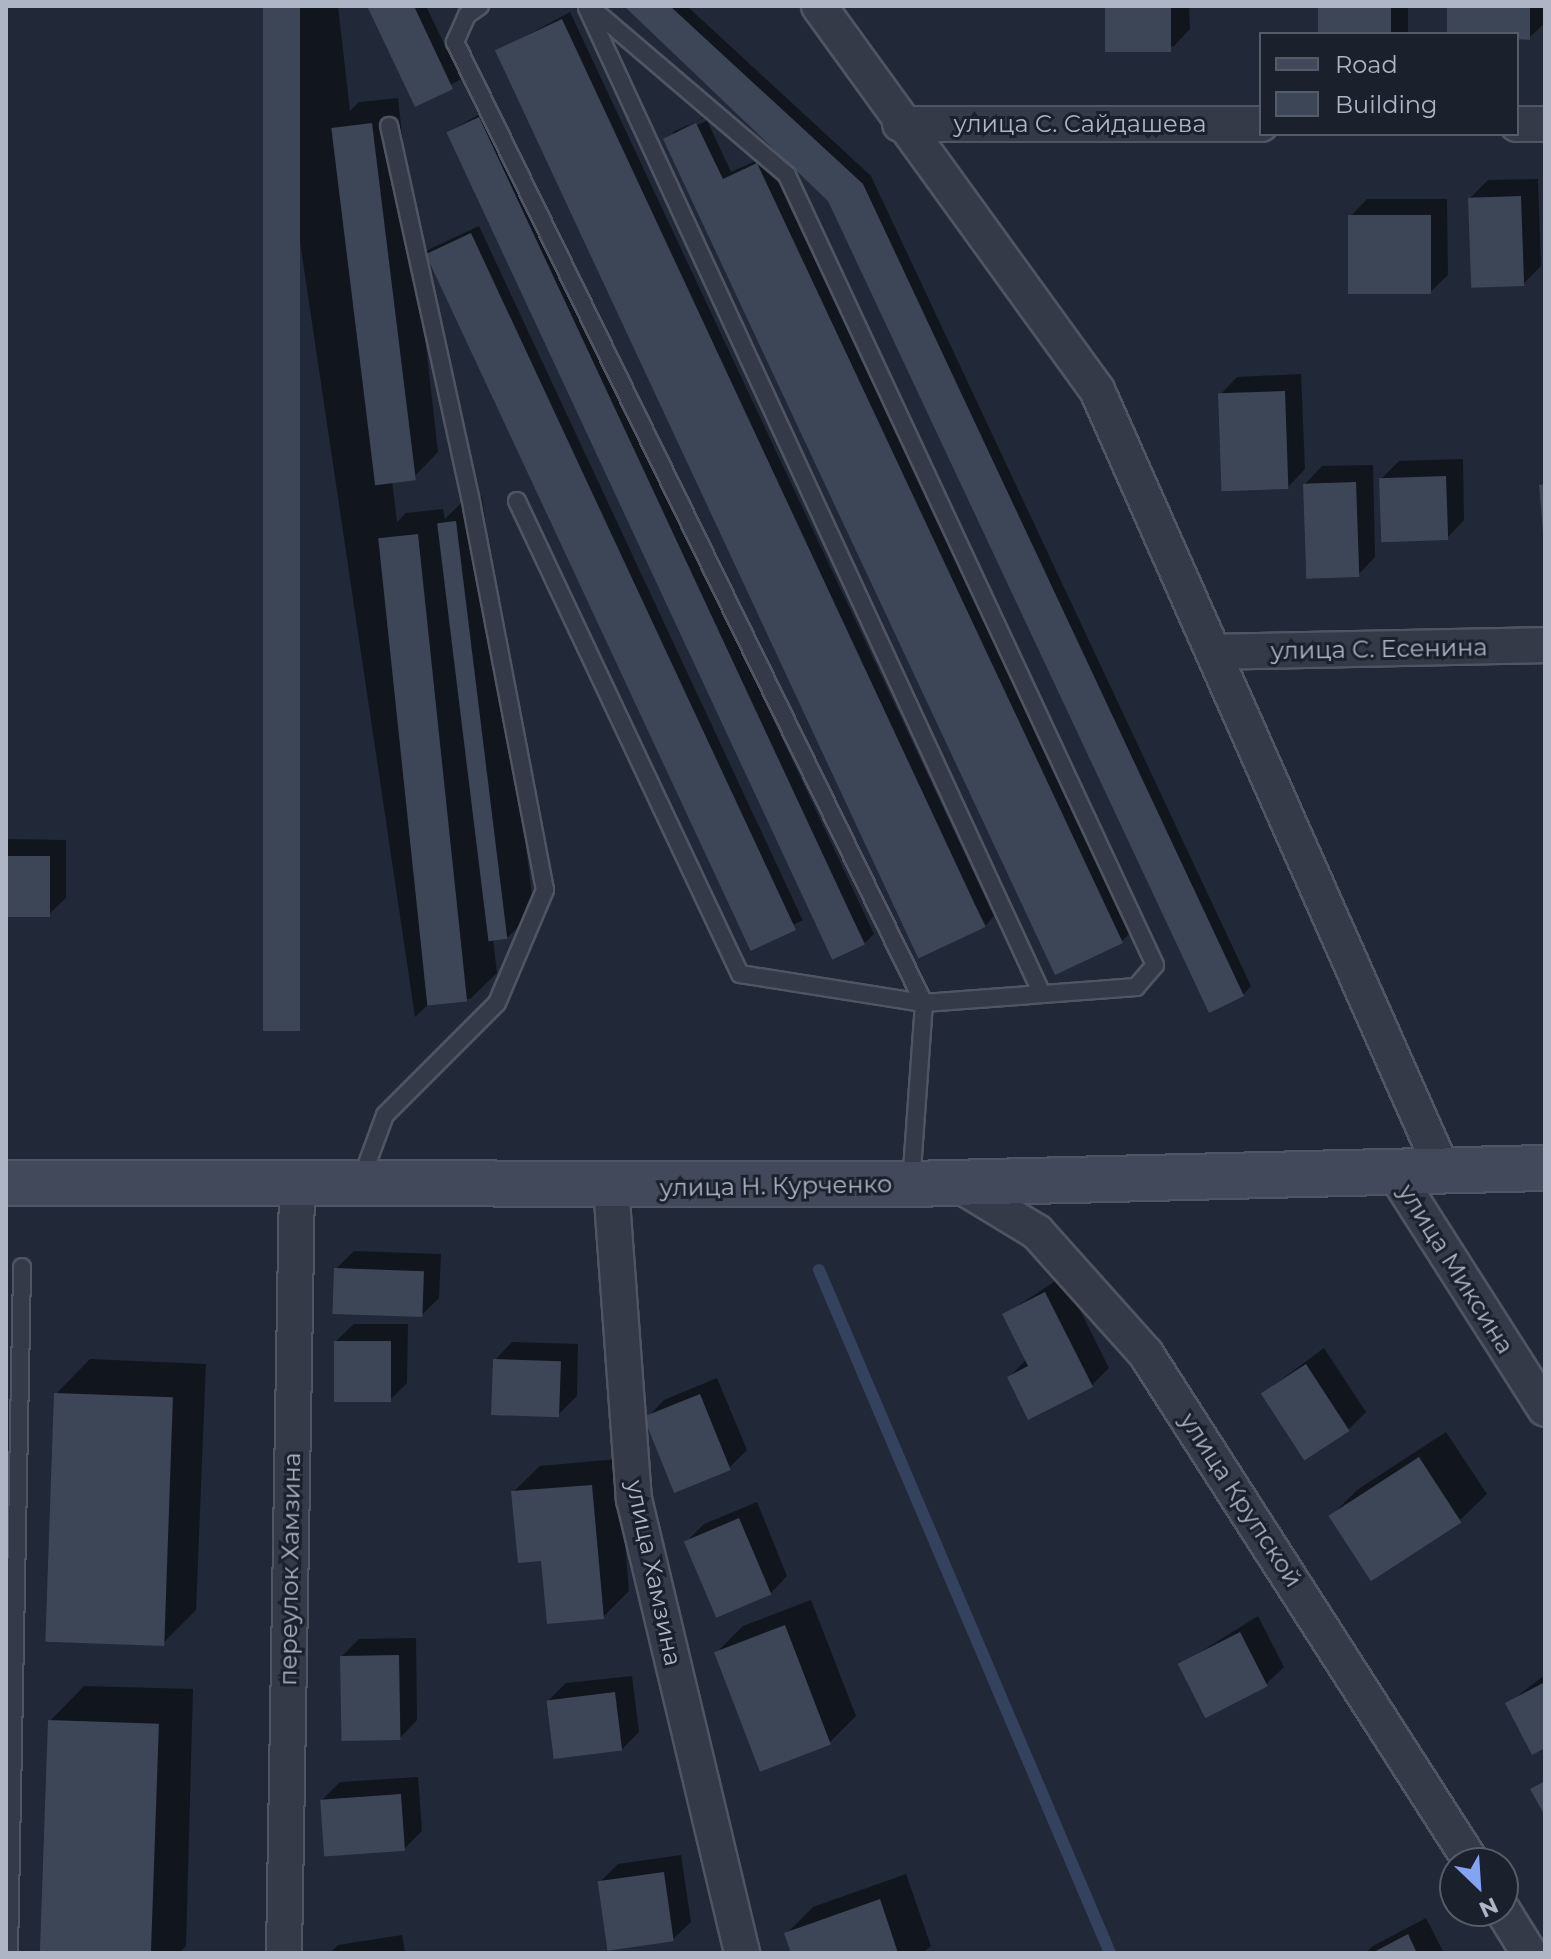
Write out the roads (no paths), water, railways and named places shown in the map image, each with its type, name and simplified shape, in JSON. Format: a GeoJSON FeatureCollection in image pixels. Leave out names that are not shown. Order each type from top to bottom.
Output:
{"type":"FeatureCollection","features":[{"type":"Feature","properties":{"kind":"main road","name":"улица Н. Курченко"},"geometry":{"type":"LineString","coordinates":[[6,1183],[611,1187],[958,1184],[1545,1168]]}},
{"type":"Feature","properties":{"kind":"street"},"geometry":{"type":"LineString","coordinates":[[819,6],[900,124],[1097,390],[1442,1169]]}},
{"type":"Feature","properties":{"kind":"street","name":"улица С. Сайдашева"},"geometry":{"type":"LineString","coordinates":[[900,124],[1259,124]]}},
{"type":"Feature","properties":{"kind":"street"},"geometry":{"type":"LineString","coordinates":[[1519,124],[1545,124]]}},
{"type":"Feature","properties":{"kind":"street","name":"улица С. Есенина"},"geometry":{"type":"LineString","coordinates":[[1213,652],[1545,645]]}},
{"type":"Feature","properties":{"kind":"street","name":"улица Миксина"},"geometry":{"type":"LineString","coordinates":[[1393,1170],[1545,1409]]}},
{"type":"Feature","properties":{"kind":"street","name":"улица Крупской"},"geometry":{"type":"LineString","coordinates":[[958,1184],[1037,1232],[1146,1354],[1462,1847]]}},
{"type":"Feature","properties":{"kind":"street","name":"переулок Хамзина"},"geometry":{"type":"LineString","coordinates":[[284,1953],[297,1185]]}},
{"type":"Feature","properties":{"kind":"street","name":"улица Хамзина"},"geometry":{"type":"LineString","coordinates":[[611,1187],[634,1499],[742,1953]]}},
{"type":"Feature","properties":{"kind":"street"},"geometry":{"type":"LineString","coordinates":[[1513,1927],[1529,1953]]}},
{"type":"Feature","properties":{"kind":"lane"},"geometry":{"type":"LineString","coordinates":[[480,6],[455,42],[924,1003],[911,1184]]}},
{"type":"Feature","properties":{"kind":"lane"},"geometry":{"type":"LineString","coordinates":[[517,501],[740,974],[924,1003],[1136,987],[1155,965],[787,175],[587,6]]}},
{"type":"Feature","properties":{"kind":"lane"},"geometry":{"type":"LineString","coordinates":[[587,6],[1042,994]]}},
{"type":"Feature","properties":{"kind":"lane"},"geometry":{"type":"LineString","coordinates":[[359,1185],[385,1115],[497,1003],[545,890],[472,506],[389,126]]}},
{"type":"Feature","properties":{"kind":"lane"},"geometry":{"type":"LineString","coordinates":[[9,1953],[22,1267]]}},
{"type":"Feature","properties":{"kind":"waterway"},"geometry":{"type":"LineString","coordinates":[[819,1270],[1110,1953]]}}]}
